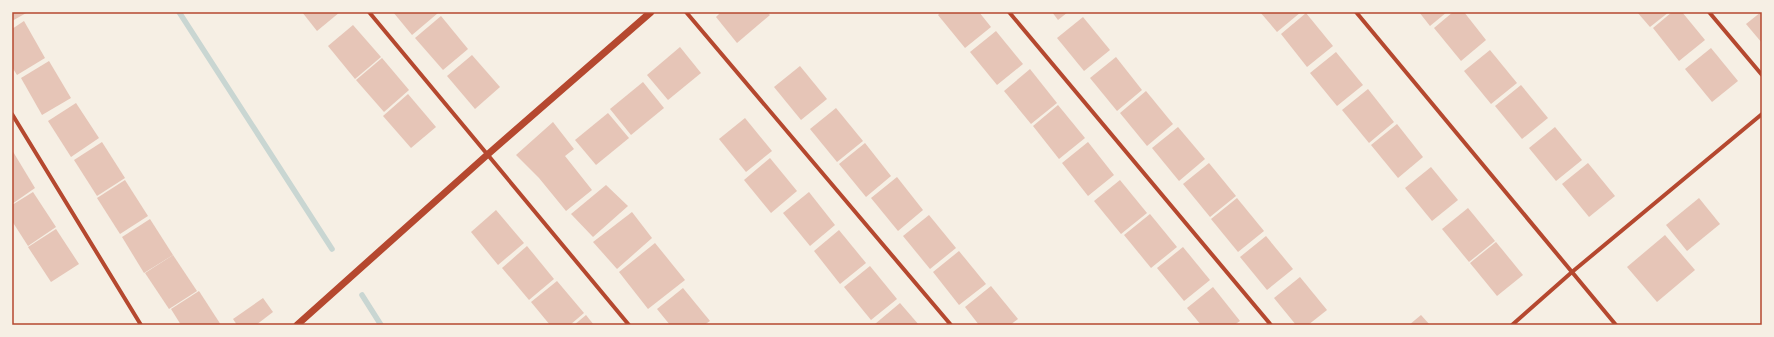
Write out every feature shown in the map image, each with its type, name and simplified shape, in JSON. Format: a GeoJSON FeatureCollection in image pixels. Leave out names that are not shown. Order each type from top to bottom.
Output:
{"type":"FeatureCollection","features":[{"type":"Feature","properties":{"kind":"street"},"geometry":{"type":"LineString","coordinates":[[369,12],[629,325]]}},
{"type":"Feature","properties":{"kind":"street"},"geometry":{"type":"LineString","coordinates":[[297,325],[487,155],[651,12]]}},
{"type":"Feature","properties":{"kind":"street"},"geometry":{"type":"LineString","coordinates":[[686,12],[951,325]]}},
{"type":"Feature","properties":{"kind":"street"},"geometry":{"type":"LineString","coordinates":[[1010,12],[1271,325]]}},
{"type":"Feature","properties":{"kind":"street"},"geometry":{"type":"LineString","coordinates":[[1356,12],[1616,325]]}},
{"type":"Feature","properties":{"kind":"street"},"geometry":{"type":"LineString","coordinates":[[1709,12],[1762,75]]}},
{"type":"Feature","properties":{"kind":"street"},"geometry":{"type":"LineString","coordinates":[[12,114],[141,325]]}},
{"type":"Feature","properties":{"kind":"street"},"geometry":{"type":"LineString","coordinates":[[1512,325],[1572,272],[1762,114]]}},
{"type":"Feature","properties":{"kind":"building"},"geometry":{"type":"Polygon","coordinates":[[[12,12],[28,12],[12,21],[12,12]]]}},
{"type":"Feature","properties":{"kind":"building"},"geometry":{"type":"Polygon","coordinates":[[[302,12],[340,12],[317,31],[302,12]]]}},
{"type":"Feature","properties":{"kind":"building"},"geometry":{"type":"Polygon","coordinates":[[[393,12],[437,12],[438,13],[412,35],[393,12]]]}},
{"type":"Feature","properties":{"kind":"building"},"geometry":{"type":"Polygon","coordinates":[[[721,12],[767,12],[770,15],[737,43],[716,17],[721,12]]]}},
{"type":"Feature","properties":{"kind":"building"},"geometry":{"type":"Polygon","coordinates":[[[941,12],[979,12],[991,27],[965,48],[938,15],[941,12]]]}},
{"type":"Feature","properties":{"kind":"building"},"geometry":{"type":"Polygon","coordinates":[[[1052,12],[1068,12],[1058,20],[1052,12]]]}},
{"type":"Feature","properties":{"kind":"building"},"geometry":{"type":"Polygon","coordinates":[[[1260,12],[1301,12],[1277,32],[1260,12]]]}},
{"type":"Feature","properties":{"kind":"building"},"geometry":{"type":"Polygon","coordinates":[[[1419,12],[1447,12],[1430,26],[1419,12]]]}},
{"type":"Feature","properties":{"kind":"building"},"geometry":{"type":"Polygon","coordinates":[[[1453,12],[1464,12],[1486,40],[1461,61],[1434,28],[1453,12]]]}},
{"type":"Feature","properties":{"kind":"building"},"geometry":{"type":"Polygon","coordinates":[[[1637,12],[1669,12],[1650,27],[1637,12]]]}},
{"type":"Feature","properties":{"kind":"building"},"geometry":{"type":"Polygon","coordinates":[[[1672,12],[1682,12],[1705,40],[1679,61],[1653,28],[1672,12]]]}},
{"type":"Feature","properties":{"kind":"building"},"geometry":{"type":"Polygon","coordinates":[[[1762,12],[1762,43],[1746,24],[1762,12]]]}},
{"type":"Feature","properties":{"kind":"building"},"geometry":{"type":"Polygon","coordinates":[[[1306,13],[1333,46],[1307,67],[1281,34],[1306,13]]]}},
{"type":"Feature","properties":{"kind":"building"},"geometry":{"type":"Polygon","coordinates":[[[441,16],[468,49],[443,70],[415,38],[441,16]]]}},
{"type":"Feature","properties":{"kind":"building"},"geometry":{"type":"Polygon","coordinates":[[[1083,17],[1110,50],[1084,71],[1057,38],[1083,17]]]}},
{"type":"Feature","properties":{"kind":"building"},"geometry":{"type":"Polygon","coordinates":[[[24,21],[45,58],[17,75],[12,67],[12,29],[24,21]]]}},
{"type":"Feature","properties":{"kind":"building"},"geometry":{"type":"Polygon","coordinates":[[[353,25],[381,57],[355,79],[328,46],[353,25]]]}},
{"type":"Feature","properties":{"kind":"building"},"geometry":{"type":"Polygon","coordinates":[[[996,31],[1023,64],[997,85],[970,52],[996,31]]]}},
{"type":"Feature","properties":{"kind":"building"},"geometry":{"type":"Polygon","coordinates":[[[680,47],[701,73],[668,100],[647,75],[680,47]]]}},
{"type":"Feature","properties":{"kind":"building"},"geometry":{"type":"Polygon","coordinates":[[[1711,48],[1738,81],[1712,102],[1685,69],[1711,48]]]}},
{"type":"Feature","properties":{"kind":"building"},"geometry":{"type":"Polygon","coordinates":[[[1490,50],[1517,83],[1491,104],[1464,71],[1490,50]]]}},
{"type":"Feature","properties":{"kind":"building"},"geometry":{"type":"Polygon","coordinates":[[[1336,52],[1363,85],[1337,106],[1310,73],[1336,52]]]}},
{"type":"Feature","properties":{"kind":"building"},"geometry":{"type":"Polygon","coordinates":[[[472,55],[500,87],[475,109],[447,76],[472,55]]]}},
{"type":"Feature","properties":{"kind":"building"},"geometry":{"type":"Polygon","coordinates":[[[1116,57],[1142,90],[1117,111],[1090,78],[1116,57]]]}},
{"type":"Feature","properties":{"kind":"building"},"geometry":{"type":"Polygon","coordinates":[[[382,58],[409,90],[384,112],[356,80],[382,58]]]}},
{"type":"Feature","properties":{"kind":"building"},"geometry":{"type":"Polygon","coordinates":[[[49,61],[71,98],[42,115],[21,78],[49,61]]]}},
{"type":"Feature","properties":{"kind":"building"},"geometry":{"type":"Polygon","coordinates":[[[800,66],[827,99],[801,120],[774,87],[800,66]]]}},
{"type":"Feature","properties":{"kind":"building"},"geometry":{"type":"Polygon","coordinates":[[[1030,69],[1057,103],[1031,124],[1004,91],[1030,69]]]}},
{"type":"Feature","properties":{"kind":"building"},"geometry":{"type":"Polygon","coordinates":[[[643,82],[664,108],[631,135],[610,109],[643,82]]]}},
{"type":"Feature","properties":{"kind":"building"},"geometry":{"type":"Polygon","coordinates":[[[1521,85],[1548,118],[1522,139],[1495,106],[1521,85]]]}},
{"type":"Feature","properties":{"kind":"building"},"geometry":{"type":"Polygon","coordinates":[[[1368,89],[1394,122],[1369,143],[1342,110],[1368,89]]]}},
{"type":"Feature","properties":{"kind":"building"},"geometry":{"type":"Polygon","coordinates":[[[1146,91],[1173,124],[1147,146],[1120,113],[1146,91]]]}},
{"type":"Feature","properties":{"kind":"building"},"geometry":{"type":"Polygon","coordinates":[[[408,94],[436,127],[411,148],[383,116],[408,94]]]}},
{"type":"Feature","properties":{"kind":"building"},"geometry":{"type":"Polygon","coordinates":[[[76,103],[99,138],[71,157],[48,121],[76,103]]]}},
{"type":"Feature","properties":{"kind":"building"},"geometry":{"type":"Polygon","coordinates":[[[1058,105],[1085,138],[1059,159],[1033,126],[1058,105]]]}},
{"type":"Feature","properties":{"kind":"building"},"geometry":{"type":"Polygon","coordinates":[[[836,108],[863,141],[837,162],[810,129],[836,108]]]}},
{"type":"Feature","properties":{"kind":"building"},"geometry":{"type":"Polygon","coordinates":[[[608,113],[629,138],[596,165],[575,140],[608,113]]]}},
{"type":"Feature","properties":{"kind":"building"},"geometry":{"type":"Polygon","coordinates":[[[745,118],[772,151],[746,172],[719,139],[745,118]]]}},
{"type":"Feature","properties":{"kind":"building"},"geometry":{"type":"Polygon","coordinates":[[[553,122],[574,149],[565,156],[592,190],[566,211],[539,178],[516,155],[553,122]]]}},
{"type":"Feature","properties":{"kind":"building"},"geometry":{"type":"Polygon","coordinates":[[[1397,124],[1423,157],[1398,178],[1371,145],[1397,124]]]}},
{"type":"Feature","properties":{"kind":"building"},"geometry":{"type":"Polygon","coordinates":[[[1178,127],[1205,159],[1179,181],[1152,148],[1178,127]]]}},
{"type":"Feature","properties":{"kind":"building"},"geometry":{"type":"Polygon","coordinates":[[[1555,127],[1582,160],[1556,181],[1529,148],[1555,127]]]}},
{"type":"Feature","properties":{"kind":"building"},"geometry":{"type":"Polygon","coordinates":[[[102,142],[125,178],[97,196],[74,160],[102,142]]]}},
{"type":"Feature","properties":{"kind":"building"},"geometry":{"type":"Polygon","coordinates":[[[1088,142],[1114,175],[1088,196],[1062,163],[1088,142]]]}},
{"type":"Feature","properties":{"kind":"building"},"geometry":{"type":"Polygon","coordinates":[[[865,143],[891,176],[866,197],[839,164],[865,143]]]}},
{"type":"Feature","properties":{"kind":"building"},"geometry":{"type":"Polygon","coordinates":[[[12,150],[35,188],[12,204],[12,150]]]}},
{"type":"Feature","properties":{"kind":"building"},"geometry":{"type":"Polygon","coordinates":[[[770,158],[797,191],[771,213],[744,180],[770,158]]]}},
{"type":"Feature","properties":{"kind":"building"},"geometry":{"type":"Polygon","coordinates":[[[1209,163],[1236,196],[1210,217],[1183,184],[1209,163]]]}},
{"type":"Feature","properties":{"kind":"building"},"geometry":{"type":"Polygon","coordinates":[[[1588,163],[1615,196],[1589,217],[1562,184],[1588,163]]]}},
{"type":"Feature","properties":{"kind":"building"},"geometry":{"type":"Polygon","coordinates":[[[1431,167],[1458,200],[1432,221],[1405,188],[1431,167]]]}},
{"type":"Feature","properties":{"kind":"building"},"geometry":{"type":"Polygon","coordinates":[[[897,177],[923,210],[898,231],[871,198],[897,177]]]}},
{"type":"Feature","properties":{"kind":"building"},"geometry":{"type":"Polygon","coordinates":[[[125,180],[148,216],[120,234],[97,198],[125,180]]]}},
{"type":"Feature","properties":{"kind":"building"},"geometry":{"type":"Polygon","coordinates":[[[1120,180],[1147,213],[1121,234],[1094,201],[1120,180]]]}},
{"type":"Feature","properties":{"kind":"building"},"geometry":{"type":"Polygon","coordinates":[[[606,185],[628,206],[593,237],[571,214],[606,185]]]}},
{"type":"Feature","properties":{"kind":"building"},"geometry":{"type":"Polygon","coordinates":[[[33,192],[56,227],[28,246],[12,221],[12,205],[33,192]]]}},
{"type":"Feature","properties":{"kind":"building"},"geometry":{"type":"Polygon","coordinates":[[[809,192],[835,225],[810,246],[783,213],[809,192]]]}},
{"type":"Feature","properties":{"kind":"building"},"geometry":{"type":"Polygon","coordinates":[[[1237,198],[1264,231],[1238,252],[1211,219],[1237,198]]]}},
{"type":"Feature","properties":{"kind":"building"},"geometry":{"type":"Polygon","coordinates":[[[1699,198],[1720,224],[1687,251],[1666,225],[1699,198]]]}},
{"type":"Feature","properties":{"kind":"building"},"geometry":{"type":"Polygon","coordinates":[[[1468,208],[1495,241],[1469,262],[1442,229],[1468,208]]]}},
{"type":"Feature","properties":{"kind":"building"},"geometry":{"type":"Polygon","coordinates":[[[496,210],[524,243],[498,265],[471,232],[496,210]]]}},
{"type":"Feature","properties":{"kind":"building"},"geometry":{"type":"Polygon","coordinates":[[[632,212],[652,238],[617,269],[593,242],[632,212]]]}},
{"type":"Feature","properties":{"kind":"building"},"geometry":{"type":"Polygon","coordinates":[[[1150,214],[1177,247],[1151,268],[1124,235],[1150,214]]]}},
{"type":"Feature","properties":{"kind":"building"},"geometry":{"type":"Polygon","coordinates":[[[929,215],[956,248],[930,269],[903,236],[929,215]]]}},
{"type":"Feature","properties":{"kind":"building"},"geometry":{"type":"Polygon","coordinates":[[[150,219],[173,255],[144,273],[122,237],[150,219]]]}},
{"type":"Feature","properties":{"kind":"building"},"geometry":{"type":"Polygon","coordinates":[[[56,229],[79,264],[51,282],[28,247],[56,229]]]}},
{"type":"Feature","properties":{"kind":"building"},"geometry":{"type":"Polygon","coordinates":[[[839,230],[866,263],[840,284],[814,251],[839,230]]]}},
{"type":"Feature","properties":{"kind":"building"},"geometry":{"type":"Polygon","coordinates":[[[1665,235],[1695,270],[1657,302],[1627,267],[1665,235]]]}},
{"type":"Feature","properties":{"kind":"building"},"geometry":{"type":"Polygon","coordinates":[[[1266,236],[1293,269],[1267,290],[1240,257],[1266,236]]]}},
{"type":"Feature","properties":{"kind":"building"},"geometry":{"type":"Polygon","coordinates":[[[1496,242],[1523,275],[1497,296],[1470,263],[1496,242]]]}},
{"type":"Feature","properties":{"kind":"building"},"geometry":{"type":"Polygon","coordinates":[[[655,243],[685,280],[648,309],[619,272],[655,243]]]}},
{"type":"Feature","properties":{"kind":"building"},"geometry":{"type":"Polygon","coordinates":[[[527,246],[554,279],[529,300],[502,268],[527,246]]]}},
{"type":"Feature","properties":{"kind":"building"},"geometry":{"type":"Polygon","coordinates":[[[1183,247],[1210,280],[1184,301],[1157,268],[1183,247]]]}},
{"type":"Feature","properties":{"kind":"building"},"geometry":{"type":"Polygon","coordinates":[[[959,251],[986,284],[959,305],[933,272],[959,251]]]}},
{"type":"Feature","properties":{"kind":"building"},"geometry":{"type":"Polygon","coordinates":[[[173,255],[197,291],[169,309],[145,273],[173,255]]]}},
{"type":"Feature","properties":{"kind":"building"},"geometry":{"type":"Polygon","coordinates":[[[870,266],[897,299],[871,320],[844,287],[870,266]]]}},
{"type":"Feature","properties":{"kind":"building"},"geometry":{"type":"Polygon","coordinates":[[[1300,277],[1327,310],[1308,325],[1296,325],[1274,298],[1300,277]]]}},
{"type":"Feature","properties":{"kind":"building"},"geometry":{"type":"Polygon","coordinates":[[[557,281],[584,313],[570,325],[550,325],[531,302],[557,281]]]}},
{"type":"Feature","properties":{"kind":"building"},"geometry":{"type":"Polygon","coordinates":[[[991,286],[1018,319],[1010,325],[979,325],[965,307],[991,286]]]}},
{"type":"Feature","properties":{"kind":"building"},"geometry":{"type":"Polygon","coordinates":[[[1213,287],[1240,321],[1234,325],[1201,325],[1187,308],[1213,287]]]}},
{"type":"Feature","properties":{"kind":"building"},"geometry":{"type":"Polygon","coordinates":[[[683,288],[710,321],[704,325],[670,325],[657,309],[683,288]]]}},
{"type":"Feature","properties":{"kind":"building"},"geometry":{"type":"Polygon","coordinates":[[[199,291],[221,325],[181,325],[171,309],[199,291]]]}},
{"type":"Feature","properties":{"kind":"building"},"geometry":{"type":"Polygon","coordinates":[[[263,298],[273,312],[256,325],[237,325],[233,319],[263,298]]]}},
{"type":"Feature","properties":{"kind":"building"},"geometry":{"type":"Polygon","coordinates":[[[900,303],[919,325],[875,324],[900,303]]]}},
{"type":"Feature","properties":{"kind":"building"},"geometry":{"type":"Polygon","coordinates":[[[586,315],[594,325],[574,325],[586,315]]]}},
{"type":"Feature","properties":{"kind":"building"},"geometry":{"type":"Polygon","coordinates":[[[1421,315],[1430,325],[1409,325],[1421,315]]]}},
{"type":"Feature","properties":{"kind":"waterway"},"geometry":{"type":"LineString","coordinates":[[179,12],[332,249]]}},
{"type":"Feature","properties":{"kind":"waterway"},"geometry":{"type":"LineString","coordinates":[[362,295],[381,325]]}}]}
